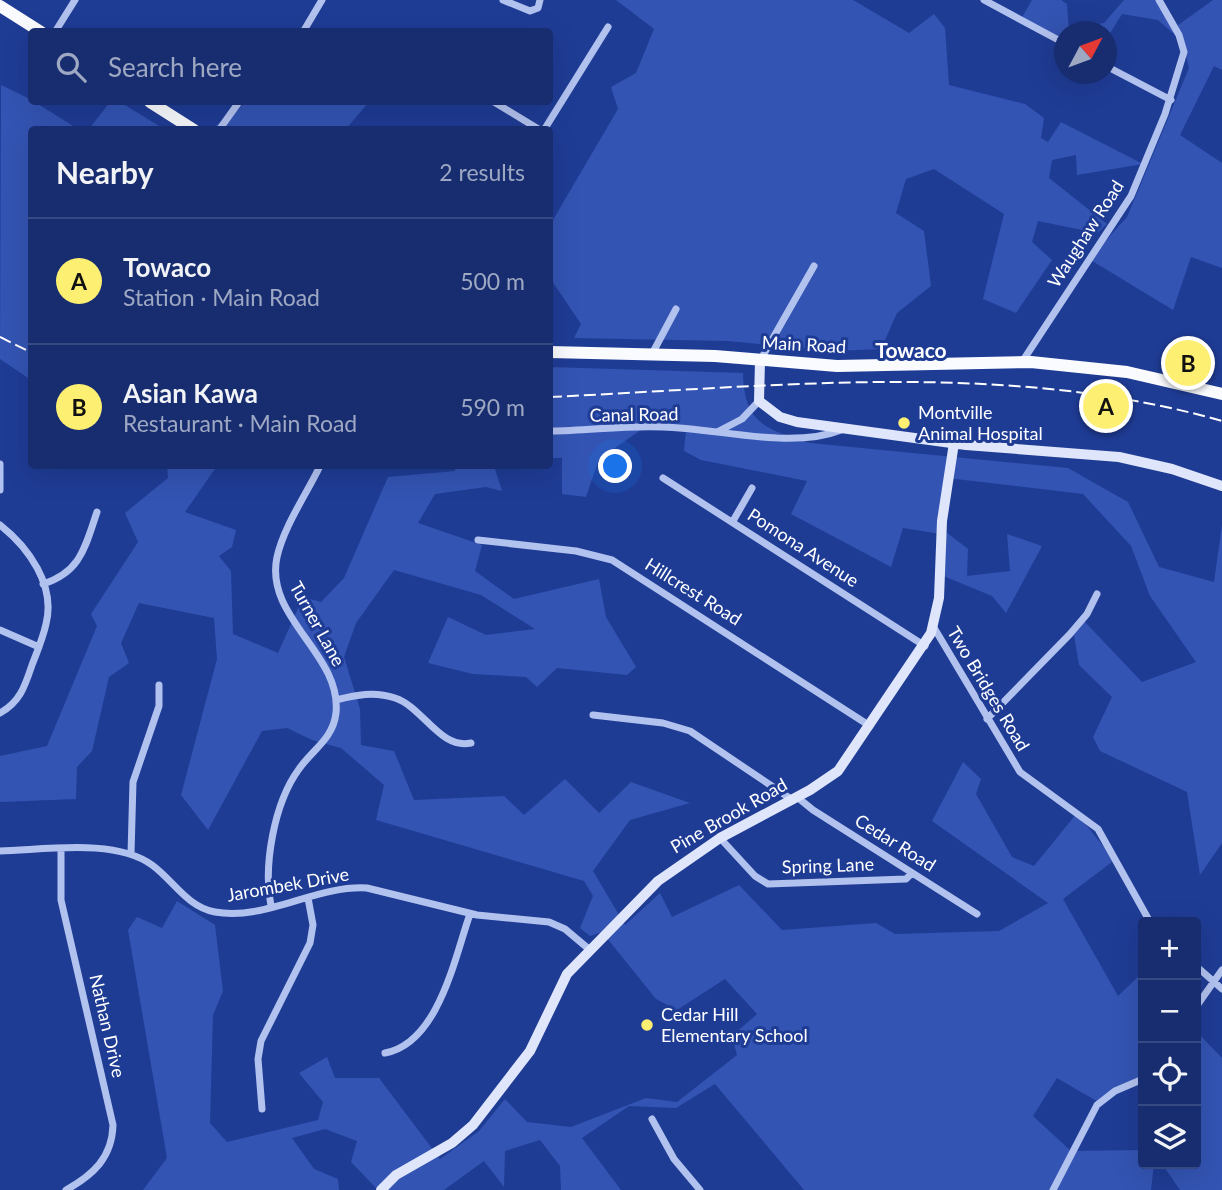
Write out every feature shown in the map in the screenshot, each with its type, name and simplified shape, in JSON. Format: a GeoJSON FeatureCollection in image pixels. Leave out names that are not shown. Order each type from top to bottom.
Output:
{"type":"FeatureCollection","features":[{"type":"Feature","properties":{"kind":"main road"},"geometry":{"type":"LineString","coordinates":[[0,6],[35,28]]}},
{"type":"Feature","properties":{"kind":"main road"},"geometry":{"type":"LineString","coordinates":[[155,105],[188,126]]}},
{"type":"Feature","properties":{"kind":"main road","name":"Main Road"},"geometry":{"type":"LineString","coordinates":[[553,352],[715,356],[837,366],[1022,362],[1127,372],[1222,394]]}},
{"type":"Feature","properties":{"kind":"street"},"geometry":{"type":"LineString","coordinates":[[58,28],[75,0]]}},
{"type":"Feature","properties":{"kind":"street"},"geometry":{"type":"LineString","coordinates":[[305,28],[322,0]]}},
{"type":"Feature","properties":{"kind":"street"},"geometry":{"type":"LineString","coordinates":[[503,0],[530,12],[538,8],[540,0]]}},
{"type":"Feature","properties":{"kind":"street"},"geometry":{"type":"LineString","coordinates":[[985,0],[1054,37]]}},
{"type":"Feature","properties":{"kind":"street","name":"Waughaw Road"},"geometry":{"type":"LineString","coordinates":[[1022,362],[1131,196],[1171,100],[1181,68],[1183,47],[1158,0]]}},
{"type":"Feature","properties":{"kind":"street"},"geometry":{"type":"LineString","coordinates":[[545,126],[608,27]]}},
{"type":"Feature","properties":{"kind":"street"},"geometry":{"type":"LineString","coordinates":[[1117,71],[1171,100]]}},
{"type":"Feature","properties":{"kind":"street"},"geometry":{"type":"LineString","coordinates":[[222,126],[237,105]]}},
{"type":"Feature","properties":{"kind":"street"},"geometry":{"type":"LineString","coordinates":[[499,105],[535,126]]}},
{"type":"Feature","properties":{"kind":"street"},"geometry":{"type":"LineString","coordinates":[[719,432],[742,419],[759,401],[760,361],[781,318],[814,266]]}},
{"type":"Feature","properties":{"kind":"street"},"geometry":{"type":"LineString","coordinates":[[652,355],[676,309]]}},
{"type":"Feature","properties":{"kind":"street"},"geometry":{"type":"LineString","coordinates":[[759,401],[780,417],[842,429],[954,443],[1119,457],[1172,469],[1222,486]]}},
{"type":"Feature","properties":{"kind":"street","name":"Canal Road"},"geometry":{"type":"LineString","coordinates":[[553,431],[653,426],[792,437],[829,435],[842,429]]}},
{"type":"Feature","properties":{"kind":"street","name":"Pine Brook Road"},"geometry":{"type":"LineString","coordinates":[[381,1190],[407,1168],[452,1143],[473,1125],[530,1051],[561,984],[590,950],[672,869],[720,838],[838,771],[925,646],[933,626],[939,598],[944,507],[954,443]]}},
{"type":"Feature","properties":{"kind":"street"},"geometry":{"type":"LineString","coordinates":[[0,464],[0,490]]}},
{"type":"Feature","properties":{"kind":"street","name":"Turner Lane"},"geometry":{"type":"LineString","coordinates":[[318,469],[280,549],[276,575],[283,602],[325,669],[336,700]]}},
{"type":"Feature","properties":{"kind":"street","name":"Pomona Avenue"},"geometry":{"type":"LineString","coordinates":[[663,478],[925,646]]}},
{"type":"Feature","properties":{"kind":"street"},"geometry":{"type":"LineString","coordinates":[[733,521],[752,488]]}},
{"type":"Feature","properties":{"kind":"street"},"geometry":{"type":"LineString","coordinates":[[43,584],[61,577],[75,565],[97,512]]}},
{"type":"Feature","properties":{"kind":"street"},"geometry":{"type":"LineString","coordinates":[[0,526],[25,548],[43,584],[48,614],[39,647],[19,698],[0,713]]}},
{"type":"Feature","properties":{"kind":"street","name":"Hillcrest Road"},"geometry":{"type":"LineString","coordinates":[[478,540],[576,551],[612,560],[870,726]]}},
{"type":"Feature","properties":{"kind":"street"},"geometry":{"type":"LineString","coordinates":[[987,719],[1070,634],[1087,614],[1097,594]]}},
{"type":"Feature","properties":{"kind":"street","name":"Two Bridges Road"},"geometry":{"type":"LineString","coordinates":[[933,626],[1020,772],[1083,815],[1104,836],[1147,917]]}},
{"type":"Feature","properties":{"kind":"street"},"geometry":{"type":"LineString","coordinates":[[0,630],[39,647]]}},
{"type":"Feature","properties":{"kind":"street"},"geometry":{"type":"LineString","coordinates":[[131,854],[133,782],[159,706],[159,685]]}},
{"type":"Feature","properties":{"kind":"street"},"geometry":{"type":"LineString","coordinates":[[271,906],[267,866],[288,786],[300,767],[328,738],[335,721],[336,700],[368,694],[394,698],[418,711],[451,742],[461,746],[471,744]]}},
{"type":"Feature","properties":{"kind":"street","name":"Cedar Road"},"geometry":{"type":"LineString","coordinates":[[593,715],[663,723],[691,731],[977,914]]}},
{"type":"Feature","properties":{"kind":"street","name":"Spring Lane"},"geometry":{"type":"LineString","coordinates":[[720,838],[755,876],[768,884],[906,879],[912,873]]}},
{"type":"Feature","properties":{"kind":"street","name":"Jarombek Drive"},"geometry":{"type":"LineString","coordinates":[[0,851],[110,849],[131,854],[152,864],[192,902],[208,911],[230,914],[349,888],[367,888],[470,914],[548,922],[565,929],[590,950]]}},
{"type":"Feature","properties":{"kind":"street","name":"Nathan Drive"},"geometry":{"type":"LineString","coordinates":[[61,850],[61,900],[113,1125],[111,1143],[102,1163],[89,1176],[66,1190]]}},
{"type":"Feature","properties":{"kind":"street"},"geometry":{"type":"LineString","coordinates":[[262,1109],[259,1050],[265,1028],[312,934],[308,898]]}},
{"type":"Feature","properties":{"kind":"street"},"geometry":{"type":"LineString","coordinates":[[385,1053],[411,1041],[441,1001],[449,985],[470,914]]}},
{"type":"Feature","properties":{"kind":"street"},"geometry":{"type":"LineString","coordinates":[[1201,1000],[1222,970]]}},
{"type":"Feature","properties":{"kind":"street"},"geometry":{"type":"LineString","coordinates":[[1201,971],[1222,989]]}},
{"type":"Feature","properties":{"kind":"street"},"geometry":{"type":"LineString","coordinates":[[1053,1190],[1097,1105],[1115,1091],[1138,1081]]}},
{"type":"Feature","properties":{"kind":"street"},"geometry":{"type":"LineString","coordinates":[[652,1119],[674,1159],[700,1190]]}},
{"type":"Feature","properties":{"kind":"shaded area"},"geometry":{"type":"Polygon","coordinates":[[[616,0],[853,0],[909,33],[934,14],[945,28],[949,85],[1025,104],[1044,118],[1041,138],[1048,142],[1061,122],[1143,164],[1077,175],[1076,155],[1052,160],[1049,178],[1107,224],[1097,233],[1038,221],[1032,242],[1052,260],[1016,313],[983,299],[1004,214],[934,169],[906,179],[896,213],[924,231],[931,286],[897,313],[881,349],[832,351],[728,341],[574,338],[581,324],[553,282],[553,220],[618,109],[611,87],[636,73],[654,29],[616,0]]]}},
{"type":"Feature","properties":{"kind":"shaded area"},"geometry":{"type":"Polygon","coordinates":[[[1032,0],[1061,0],[1067,4],[1068,21],[1054,21],[1054,37],[1021,19],[1032,0]]]}},
{"type":"Feature","properties":{"kind":"shaded area"},"geometry":{"type":"Polygon","coordinates":[[[1124,0],[1157,0],[1174,28],[1213,0],[1222,0],[1222,70],[1214,66],[1180,135],[1222,163],[1222,268],[1191,257],[1173,310],[1089,259],[1127,217],[1189,68],[1183,42],[1158,20],[1122,14],[1117,22],[1106,21],[1124,0]]]}},
{"type":"Feature","properties":{"kind":"shaded area"},"geometry":{"type":"Polygon","coordinates":[[[1,85],[28,98],[28,105],[40,105],[73,126],[28,126],[28,378],[0,359],[1,85]]]}},
{"type":"Feature","properties":{"kind":"shaded area"},"geometry":{"type":"Polygon","coordinates":[[[108,105],[125,105],[159,126],[91,126],[108,105]]]}},
{"type":"Feature","properties":{"kind":"shaded area"},"geometry":{"type":"Polygon","coordinates":[[[242,105],[366,105],[349,126],[215,126],[242,105]]]}},
{"type":"Feature","properties":{"kind":"shaded area"},"geometry":{"type":"Polygon","coordinates":[[[553,367],[743,373],[748,403],[760,422],[810,443],[1068,468],[1128,502],[1159,567],[1214,582],[1222,525],[1222,843],[1200,875],[1187,792],[1100,751],[1093,737],[1112,697],[1079,665],[1074,635],[1084,621],[1142,682],[1196,662],[1150,596],[1131,546],[1083,494],[947,478],[942,529],[968,549],[967,576],[1010,571],[1007,534],[1042,546],[1006,613],[992,596],[941,575],[941,534],[903,528],[891,567],[791,514],[807,481],[701,460],[684,451],[686,430],[645,427],[599,459],[586,497],[562,494],[562,458],[553,458],[553,367]]]}},
{"type":"Feature","properties":{"kind":"shaded area"},"geometry":{"type":"Polygon","coordinates":[[[167,469],[215,469],[185,512],[236,530],[232,547],[219,556],[231,571],[233,634],[278,653],[303,597],[321,602],[344,578],[388,477],[455,469],[495,469],[502,491],[486,487],[435,494],[418,523],[482,545],[475,571],[514,599],[599,579],[606,617],[636,667],[627,675],[557,668],[537,687],[526,677],[473,674],[428,663],[448,617],[486,635],[535,629],[481,595],[394,570],[356,623],[344,657],[360,709],[361,745],[394,751],[414,800],[504,796],[524,815],[565,779],[599,813],[631,782],[690,803],[630,820],[593,871],[625,925],[660,893],[672,917],[739,885],[782,930],[876,923],[895,934],[999,931],[1048,903],[932,821],[963,762],[981,779],[976,794],[1012,857],[1034,866],[1077,813],[1112,862],[1063,899],[1118,996],[1138,977],[1138,1082],[1100,1103],[1057,1078],[1033,1116],[1071,1151],[1138,1150],[1138,1169],[1153,1169],[1151,1190],[804,1190],[715,1084],[676,1108],[629,1106],[582,1138],[621,1190],[561,1190],[560,1166],[540,1140],[505,1151],[504,1187],[484,1161],[444,1190],[378,1190],[351,1162],[357,1141],[325,1129],[292,1138],[314,1169],[338,1179],[339,1190],[143,1190],[167,1158],[128,930],[137,917],[162,928],[177,901],[215,925],[223,991],[213,1015],[210,1123],[227,1142],[318,1120],[323,1102],[299,1073],[327,1057],[335,1078],[379,1078],[440,1159],[479,1131],[505,1099],[527,1122],[571,1127],[646,1098],[677,1102],[737,1055],[732,1036],[757,1014],[725,979],[677,1010],[656,999],[602,932],[590,936],[580,928],[593,896],[584,881],[376,820],[384,785],[341,748],[312,740],[287,728],[262,731],[208,830],[181,795],[217,659],[214,618],[139,603],[121,643],[129,663],[109,677],[92,751],[77,767],[76,799],[0,802],[0,756],[47,746],[97,626],[91,614],[138,542],[125,513],[168,478],[167,469]]]}},
{"type":"Feature","properties":{"kind":"shaded area"},"geometry":{"type":"Polygon","coordinates":[[[1201,1036],[1222,1058],[1222,1190],[1180,1190],[1165,1169],[1201,1169],[1201,1036]]]}},
{"type":"Feature","properties":{"kind":"railway"},"geometry":{"type":"LineString","coordinates":[[0,337],[28,351]]}},
{"type":"Feature","properties":{"kind":"railway"},"geometry":{"type":"LineString","coordinates":[[553,397],[803,384],[973,384],[1057,390],[1140,402],[1222,421]]}},
{"type":"Feature","properties":{"kind":"place","name":"Asian Kawa"},"geometry":{"type":"Point","coordinates":[1188,363]}},
{"type":"Feature","properties":{"kind":"place","name":"Towaco"},"geometry":{"type":"Point","coordinates":[1106,406]}},
{"type":"Feature","properties":{"kind":"place","name":"Montville Animal Hospital"},"geometry":{"type":"Point","coordinates":[904,423]}},
{"type":"Feature","properties":{"kind":"place","name":"Cedar Hill Elementary School"},"geometry":{"type":"Point","coordinates":[647,1025]}},
{"type":"Feature","properties":{"kind":"district","name":"Towaco"},"geometry":{"type":"Point","coordinates":[911,351]}}]}
